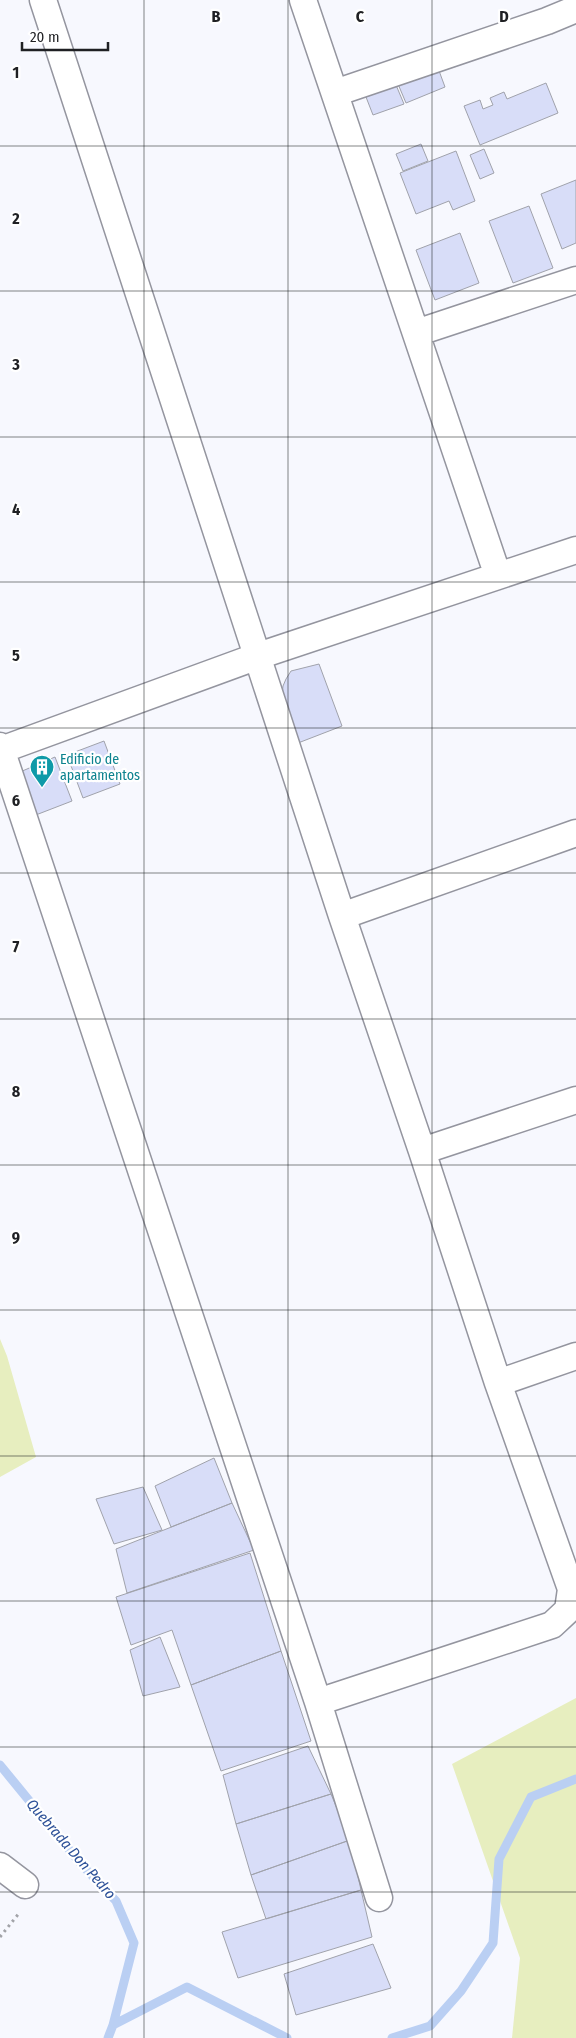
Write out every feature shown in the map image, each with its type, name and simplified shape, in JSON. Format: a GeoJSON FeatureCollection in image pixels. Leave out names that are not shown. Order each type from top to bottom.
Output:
{"type":"FeatureCollection","features":[{"type":"Feature","properties":{"kind":"street"},"geometry":{"type":"LineString","coordinates":[[43,0],[342,916],[422,1151],[498,1384],[572,1589],[568,1610],[552,1625],[318,1702]]}},
{"type":"Feature","properties":{"kind":"street"},"geometry":{"type":"LineString","coordinates":[[303,0],[498,576]]}},
{"type":"Feature","properties":{"kind":"street"},"geometry":{"type":"LineString","coordinates":[[335,93],[547,21],[576,9]]}},
{"type":"Feature","properties":{"kind":"street"},"geometry":{"type":"LineString","coordinates":[[416,333],[576,280]]}},
{"type":"Feature","properties":{"kind":"street"},"geometry":{"type":"LineString","coordinates":[[379,1898],[318,1702],[1,748],[258,656],[576,550]]}},
{"type":"Feature","properties":{"kind":"street"},"geometry":{"type":"LineString","coordinates":[[342,916],[576,832]]}},
{"type":"Feature","properties":{"kind":"street"},"geometry":{"type":"LineString","coordinates":[[422,1151],[576,1100]]}},
{"type":"Feature","properties":{"kind":"street"},"geometry":{"type":"LineString","coordinates":[[498,1384],[576,1356]]}},
{"type":"Feature","properties":{"kind":"street"},"geometry":{"type":"LineString","coordinates":[[0,1866],[25,1885]]}},
{"type":"Feature","properties":{"kind":"green space"},"geometry":{"type":"Polygon","coordinates":[[[0,1339],[7,1356],[36,1457],[0,1477],[0,1339]]]}},
{"type":"Feature","properties":{"kind":"green space"},"geometry":{"type":"Polygon","coordinates":[[[576,1698],[576,2038],[512,2038],[520,1958],[452,1764],[576,1698]]]}},
{"type":"Feature","properties":{"kind":"building"},"geometry":{"type":"Polygon","coordinates":[[[438,68],[445,87],[406,103],[398,84],[438,68]]]}},
{"type":"Feature","properties":{"kind":"building"},"geometry":{"type":"Polygon","coordinates":[[[546,83],[558,113],[480,145],[464,106],[480,100],[483,109],[493,105],[490,98],[504,92],[507,99],[546,83]]]}},
{"type":"Feature","properties":{"kind":"building"},"geometry":{"type":"Polygon","coordinates":[[[396,85],[404,104],[373,115],[366,97],[396,85]]]}},
{"type":"Feature","properties":{"kind":"building"},"geometry":{"type":"Polygon","coordinates":[[[421,144],[428,161],[403,171],[396,154],[421,144]]]}},
{"type":"Feature","properties":{"kind":"building"},"geometry":{"type":"Polygon","coordinates":[[[484,149],[494,173],[480,179],[470,155],[484,149]]]}},
{"type":"Feature","properties":{"kind":"building"},"geometry":{"type":"Polygon","coordinates":[[[456,151],[475,201],[453,210],[449,201],[416,214],[400,173],[456,151]]]}},
{"type":"Feature","properties":{"kind":"building"},"geometry":{"type":"Polygon","coordinates":[[[576,180],[576,243],[562,249],[541,194],[576,180]]]}},
{"type":"Feature","properties":{"kind":"building"},"geometry":{"type":"Polygon","coordinates":[[[529,206],[553,268],[513,283],[489,221],[529,206]]]}},
{"type":"Feature","properties":{"kind":"building"},"geometry":{"type":"Polygon","coordinates":[[[460,233],[479,283],[435,300],[416,250],[460,233]]]}},
{"type":"Feature","properties":{"kind":"building"},"geometry":{"type":"Polygon","coordinates":[[[319,664],[342,726],[298,743],[282,696],[283,686],[291,671],[319,664]]]}},
{"type":"Feature","properties":{"kind":"building","name":"Edificio de apartamentos"},"geometry":{"type":"Polygon","coordinates":[[[104,741],[120,784],[83,798],[67,755],[104,741]]]}},
{"type":"Feature","properties":{"kind":"building","name":"Edificio de apartamentos"},"geometry":{"type":"Polygon","coordinates":[[[55,757],[72,801],[28,818],[13,775],[55,757]]]}},
{"type":"Feature","properties":{"kind":"building"},"geometry":{"type":"Polygon","coordinates":[[[214,1458],[232,1503],[171,1527],[155,1486],[214,1458]]]}},
{"type":"Feature","properties":{"kind":"building"},"geometry":{"type":"Polygon","coordinates":[[[143,1487],[162,1530],[114,1544],[96,1499],[143,1487]]]}},
{"type":"Feature","properties":{"kind":"building"},"geometry":{"type":"Polygon","coordinates":[[[232,1503],[254,1550],[127,1593],[116,1549],[232,1503]]]}},
{"type":"Feature","properties":{"kind":"building"},"geometry":{"type":"Polygon","coordinates":[[[250,1553],[281,1651],[191,1685],[172,1630],[131,1645],[116,1597],[250,1553]]]}},
{"type":"Feature","properties":{"kind":"building"},"geometry":{"type":"Polygon","coordinates":[[[160,1637],[180,1687],[143,1696],[130,1650],[160,1637]]]}},
{"type":"Feature","properties":{"kind":"building"},"geometry":{"type":"Polygon","coordinates":[[[281,1651],[311,1741],[221,1771],[191,1685],[281,1651]]]}},
{"type":"Feature","properties":{"kind":"building"},"geometry":{"type":"Polygon","coordinates":[[[308,1746],[331,1794],[236,1824],[223,1775],[308,1746]]]}},
{"type":"Feature","properties":{"kind":"building"},"geometry":{"type":"Polygon","coordinates":[[[331,1794],[350,1840],[251,1875],[236,1824],[331,1794]]]}},
{"type":"Feature","properties":{"kind":"building"},"geometry":{"type":"Polygon","coordinates":[[[350,1840],[361,1890],[266,1919],[251,1875],[350,1840]]]}},
{"type":"Feature","properties":{"kind":"building"},"geometry":{"type":"Polygon","coordinates":[[[361,1890],[372,1937],[238,1978],[222,1932],[361,1890]]]}},
{"type":"Feature","properties":{"kind":"building"},"geometry":{"type":"Polygon","coordinates":[[[373,1944],[391,1988],[296,2015],[284,1974],[373,1944]]]}},
{"type":"Feature","properties":{"kind":"waterway","name":"Quebrada Don Pedro"},"geometry":{"type":"LineString","coordinates":[[0,1765],[81,1864],[116,1901],[134,1943],[113,2025]]}},
{"type":"Feature","properties":{"kind":"waterway"},"geometry":{"type":"LineString","coordinates":[[392,2038],[430,2026],[461,1991],[493,1943],[499,1859],[531,1797],[576,1779]]}},
{"type":"Feature","properties":{"kind":"waterway"},"geometry":{"type":"LineString","coordinates":[[108,2038],[113,2025],[187,1987],[287,2038]]}},
{"type":"Feature","properties":{"kind":"place","name":"Edificio de apartamentos"},"geometry":{"type":"Point","coordinates":[42,788]}}]}
